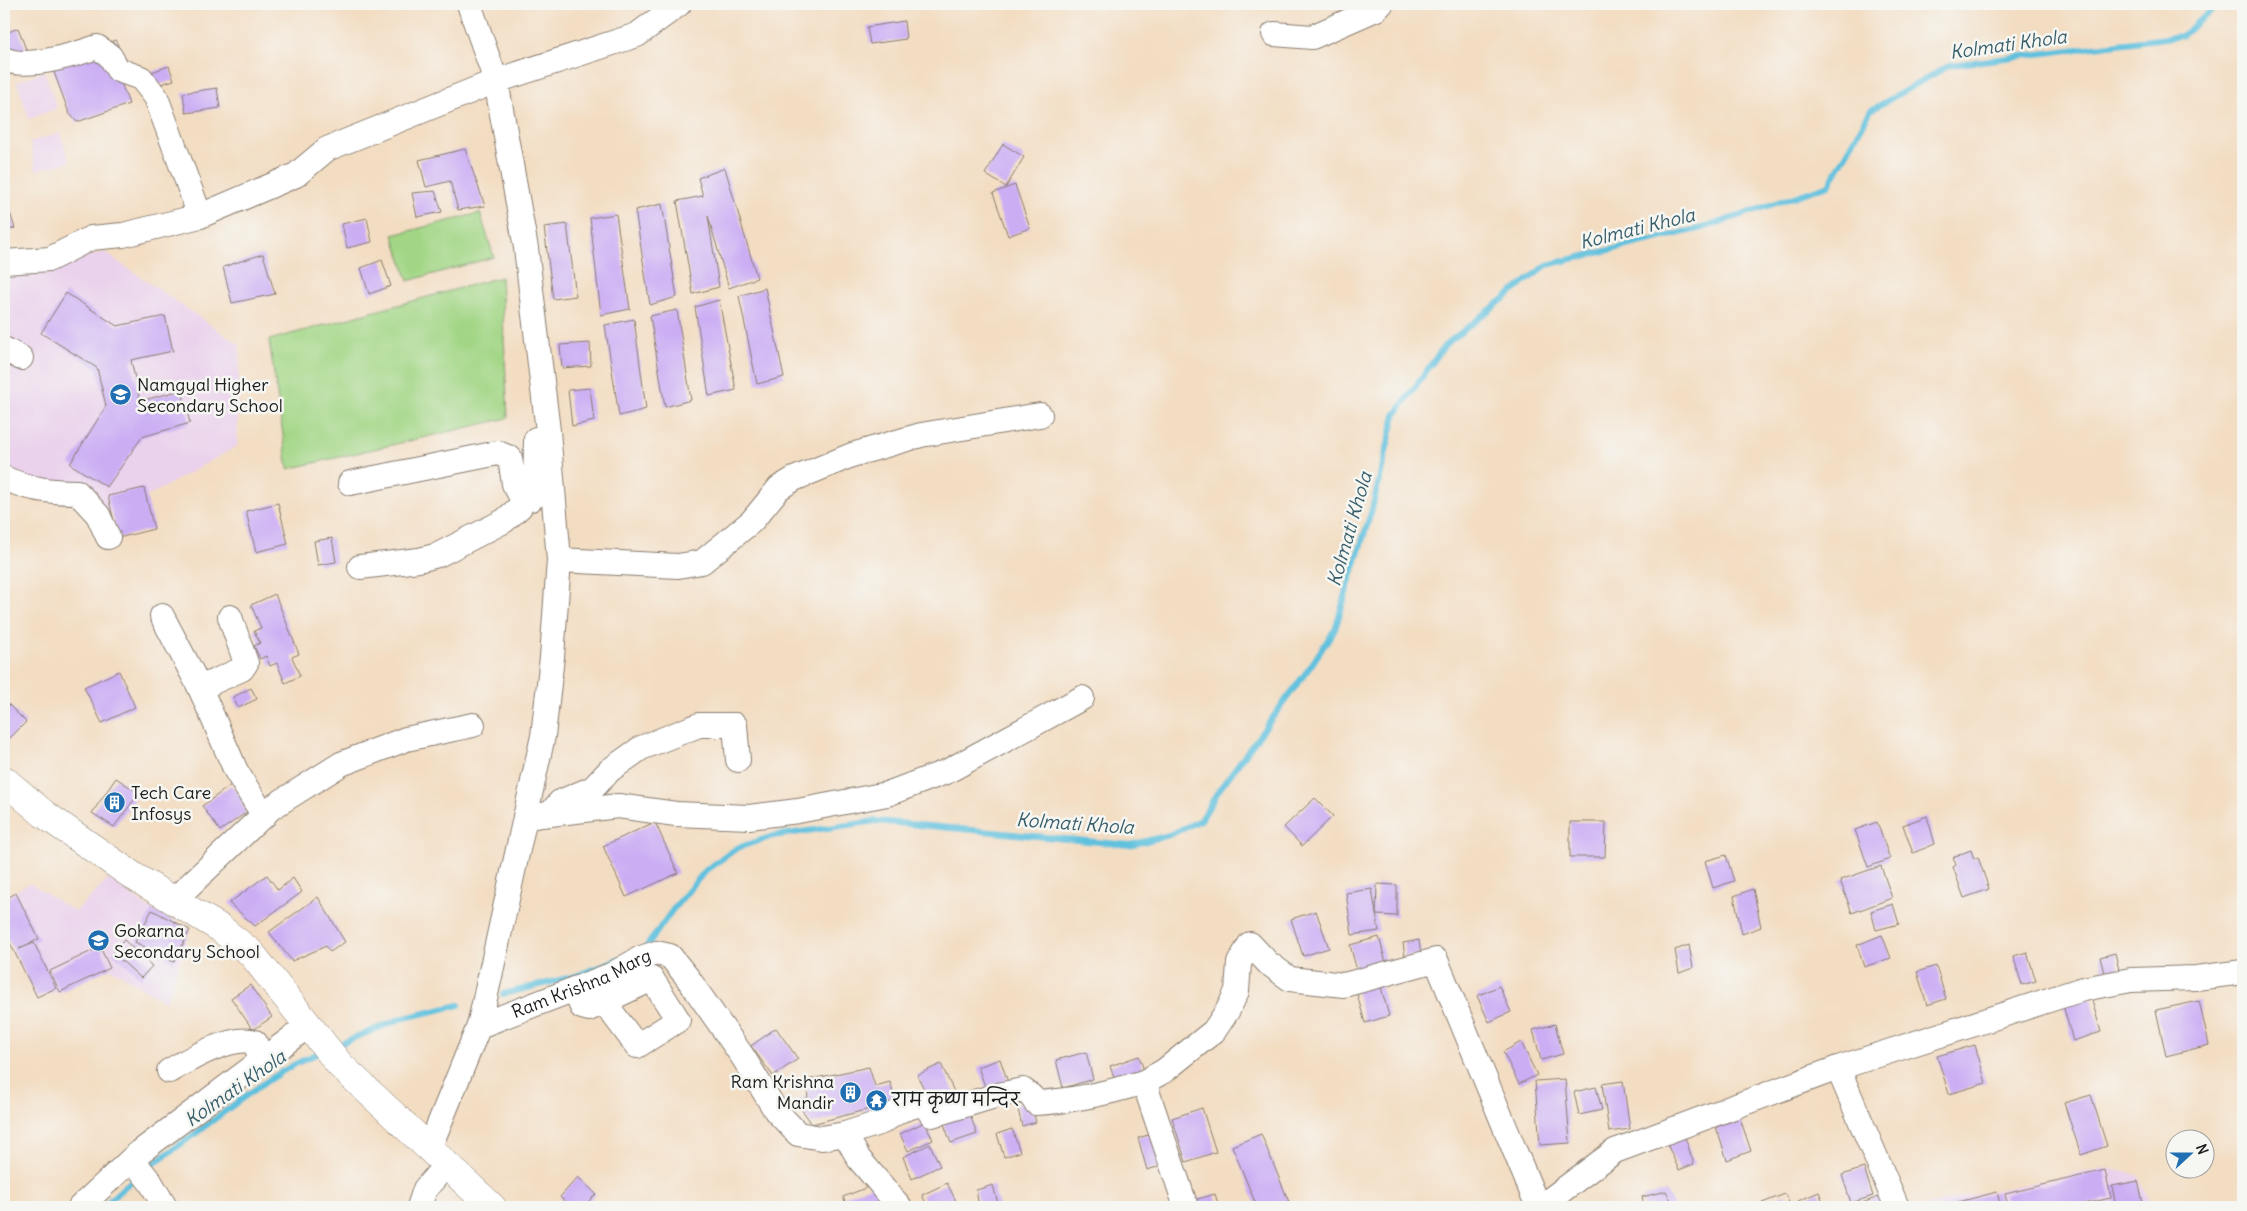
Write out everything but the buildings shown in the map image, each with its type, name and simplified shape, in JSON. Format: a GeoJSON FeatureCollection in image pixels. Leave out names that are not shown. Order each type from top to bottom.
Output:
{"type":"FeatureCollection","features":[{"type":"Feature","properties":{"kind":"main road"},"geometry":{"type":"LineString","coordinates":[[4,780],[52,819],[133,876],[220,928],[250,953],[340,1065],[492,1207]]}},
{"type":"Feature","properties":{"kind":"street"},"geometry":{"type":"LineString","coordinates":[[419,1207],[438,1157],[479,1026],[543,736],[552,657],[558,560],[548,431],[526,248],[496,81],[469,4]]}},
{"type":"Feature","properties":{"kind":"street"},"geometry":{"type":"LineString","coordinates":[[4,262],[50,259],[91,238],[123,235],[200,216],[296,176],[327,149],[496,81],[637,35],[679,4]]}},
{"type":"Feature","properties":{"kind":"street"},"geometry":{"type":"LineString","coordinates":[[1274,34],[1312,37],[1376,9],[1381,4]]}},
{"type":"Feature","properties":{"kind":"street"},"geometry":{"type":"LineString","coordinates":[[4,59],[12,63],[33,62],[97,47],[110,56],[118,70],[141,78],[156,97],[200,216]]}},
{"type":"Feature","properties":{"kind":"street"},"geometry":{"type":"LineString","coordinates":[[558,560],[678,566],[702,562],[752,521],[779,488],[794,479],[852,455],[921,435],[1040,415]]}},
{"type":"Feature","properties":{"kind":"street"},"geometry":{"type":"LineString","coordinates":[[522,498],[531,499],[535,496],[535,441],[539,433],[548,431]]}},
{"type":"Feature","properties":{"kind":"street"},"geometry":{"type":"LineString","coordinates":[[350,483],[498,453],[510,458],[514,484],[522,498],[520,507],[504,521],[438,556],[360,567]]}},
{"type":"Feature","properties":{"kind":"street"},"geometry":{"type":"LineString","coordinates":[[4,478],[23,487],[50,492],[77,492],[98,515],[108,537]]}},
{"type":"Feature","properties":{"kind":"street"},"geometry":{"type":"LineString","coordinates":[[162,616],[200,688],[236,771],[264,816]]}},
{"type":"Feature","properties":{"kind":"street"},"geometry":{"type":"LineString","coordinates":[[200,688],[242,669],[246,663],[230,617]]}},
{"type":"Feature","properties":{"kind":"street"},"geometry":{"type":"LineString","coordinates":[[525,817],[618,806],[676,814],[749,817],[798,811],[887,794],[948,771],[1082,698]]}},
{"type":"Feature","properties":{"kind":"street"},"geometry":{"type":"LineString","coordinates":[[174,900],[271,808],[341,764],[406,739],[473,724]]}},
{"type":"Feature","properties":{"kind":"street"},"geometry":{"type":"LineString","coordinates":[[550,814],[560,802],[594,788],[610,770],[641,748],[699,725],[736,725],[738,760]]}},
{"type":"Feature","properties":{"kind":"street"},"geometry":{"type":"LineString","coordinates":[[900,1207],[859,1159],[845,1134],[882,1122],[902,1110],[923,1103],[932,1115],[998,1095],[1023,1090],[1036,1103],[1054,1102],[1085,1098],[1144,1082],[1164,1072],[1214,1031],[1237,991],[1239,963],[1250,944],[1268,963],[1290,979],[1344,986],[1436,960],[1539,1207],[1615,1151],[1838,1068],[2083,990],[2131,980],[2196,978],[2243,972]]}},
{"type":"Feature","properties":{"kind":"street","name":"Ram Krishna Marg"},"geometry":{"type":"LineString","coordinates":[[479,1026],[612,975],[641,958],[656,954],[670,956],[743,1056],[776,1111],[798,1134],[822,1138],[845,1134]]}},
{"type":"Feature","properties":{"kind":"street"},"geometry":{"type":"LineString","coordinates":[[574,989],[582,1007],[590,1009],[604,1002]]}},
{"type":"Feature","properties":{"kind":"street"},"geometry":{"type":"LineString","coordinates":[[80,1207],[141,1170],[261,1062],[312,1030]]}},
{"type":"Feature","properties":{"kind":"street"},"geometry":{"type":"LineString","coordinates":[[169,1071],[213,1048],[247,1039],[255,1042],[261,1062]]}},
{"type":"Feature","properties":{"kind":"street"},"geometry":{"type":"LineString","coordinates":[[1838,1068],[1897,1207]]}},
{"type":"Feature","properties":{"kind":"street"},"geometry":{"type":"LineString","coordinates":[[1144,1082],[1186,1207]]}},
{"type":"Feature","properties":{"kind":"street"},"geometry":{"type":"LineString","coordinates":[[141,1170],[165,1207]]}},
{"type":"Feature","properties":{"kind":"shaded area"},"geometry":{"type":"Polygon","coordinates":[[[44,71],[57,108],[29,119],[17,82],[44,71]]]}},
{"type":"Feature","properties":{"kind":"shaded area"},"geometry":{"type":"Polygon","coordinates":[[[60,133],[70,162],[36,170],[30,142],[60,133]]]}},
{"type":"Feature","properties":{"kind":"shaded area","name":"Namgyal Higher Secondary School"},"geometry":{"type":"Polygon","coordinates":[[[104,252],[240,345],[237,446],[132,505],[102,515],[77,504],[4,492],[4,274],[104,252]]]}},
{"type":"Feature","properties":{"kind":"shaded area","name":"Gokarna Secondary School"},"geometry":{"type":"Polygon","coordinates":[[[109,879],[152,910],[190,930],[166,1002],[110,968],[60,992],[37,997],[4,931],[4,898],[30,883],[75,912],[109,879]]]}},
{"type":"Feature","properties":{"kind":"shaded area"},"geometry":{"type":"Polygon","coordinates":[[[2104,1168],[2137,1174],[2153,1207],[1925,1207],[1925,1205],[2104,1168]]]}},
{"type":"Feature","properties":{"kind":"green space"},"geometry":{"type":"Polygon","coordinates":[[[480,213],[494,257],[408,281],[393,235],[480,213]]]}},
{"type":"Feature","properties":{"kind":"green space"},"geometry":{"type":"Polygon","coordinates":[[[501,277],[508,418],[288,469],[269,340],[501,277]]]}},
{"type":"Feature","properties":{"kind":"waterway","name":"Kolmati Khola"},"geometry":{"type":"LineString","coordinates":[[646,947],[674,908],[706,870],[737,848],[773,836],[876,821],[1130,845],[1169,835],[1201,820],[1219,790],[1310,667],[1335,629],[1372,509],[1395,415],[1445,345],[1547,265],[1706,227],[1829,185],[1871,110],[1950,65],[2182,36],[2219,4]]}},
{"type":"Feature","properties":{"kind":"waterway","name":"Kolmati Khola"},"geometry":{"type":"LineString","coordinates":[[503,994],[576,976],[618,959]]}},
{"type":"Feature","properties":{"kind":"waterway","name":"Kolmati Khola"},"geometry":{"type":"LineString","coordinates":[[335,1046],[400,1019],[459,1005]]}},
{"type":"Feature","properties":{"kind":"waterway","name":"Kolmati Khola"},"geometry":{"type":"LineString","coordinates":[[103,1207],[149,1167],[258,1087],[304,1059],[321,1052]]}},
{"type":"Feature","properties":{"kind":"place","name":"Namgyal Higher Secondary School"},"geometry":{"type":"Point","coordinates":[121,395]}},
{"type":"Feature","properties":{"kind":"place","name":"Tech Care Infosys"},"geometry":{"type":"Point","coordinates":[115,803]}},
{"type":"Feature","properties":{"kind":"place","name":"Gokarna Secondary School"},"geometry":{"type":"Point","coordinates":[98,941]}},
{"type":"Feature","properties":{"kind":"place","name":"Ram Krishna Mandir"},"geometry":{"type":"Point","coordinates":[850,1092]}},
{"type":"Feature","properties":{"kind":"place","name":"राम कृष्ण मन्दिर"},"geometry":{"type":"Point","coordinates":[876,1100]}}]}
